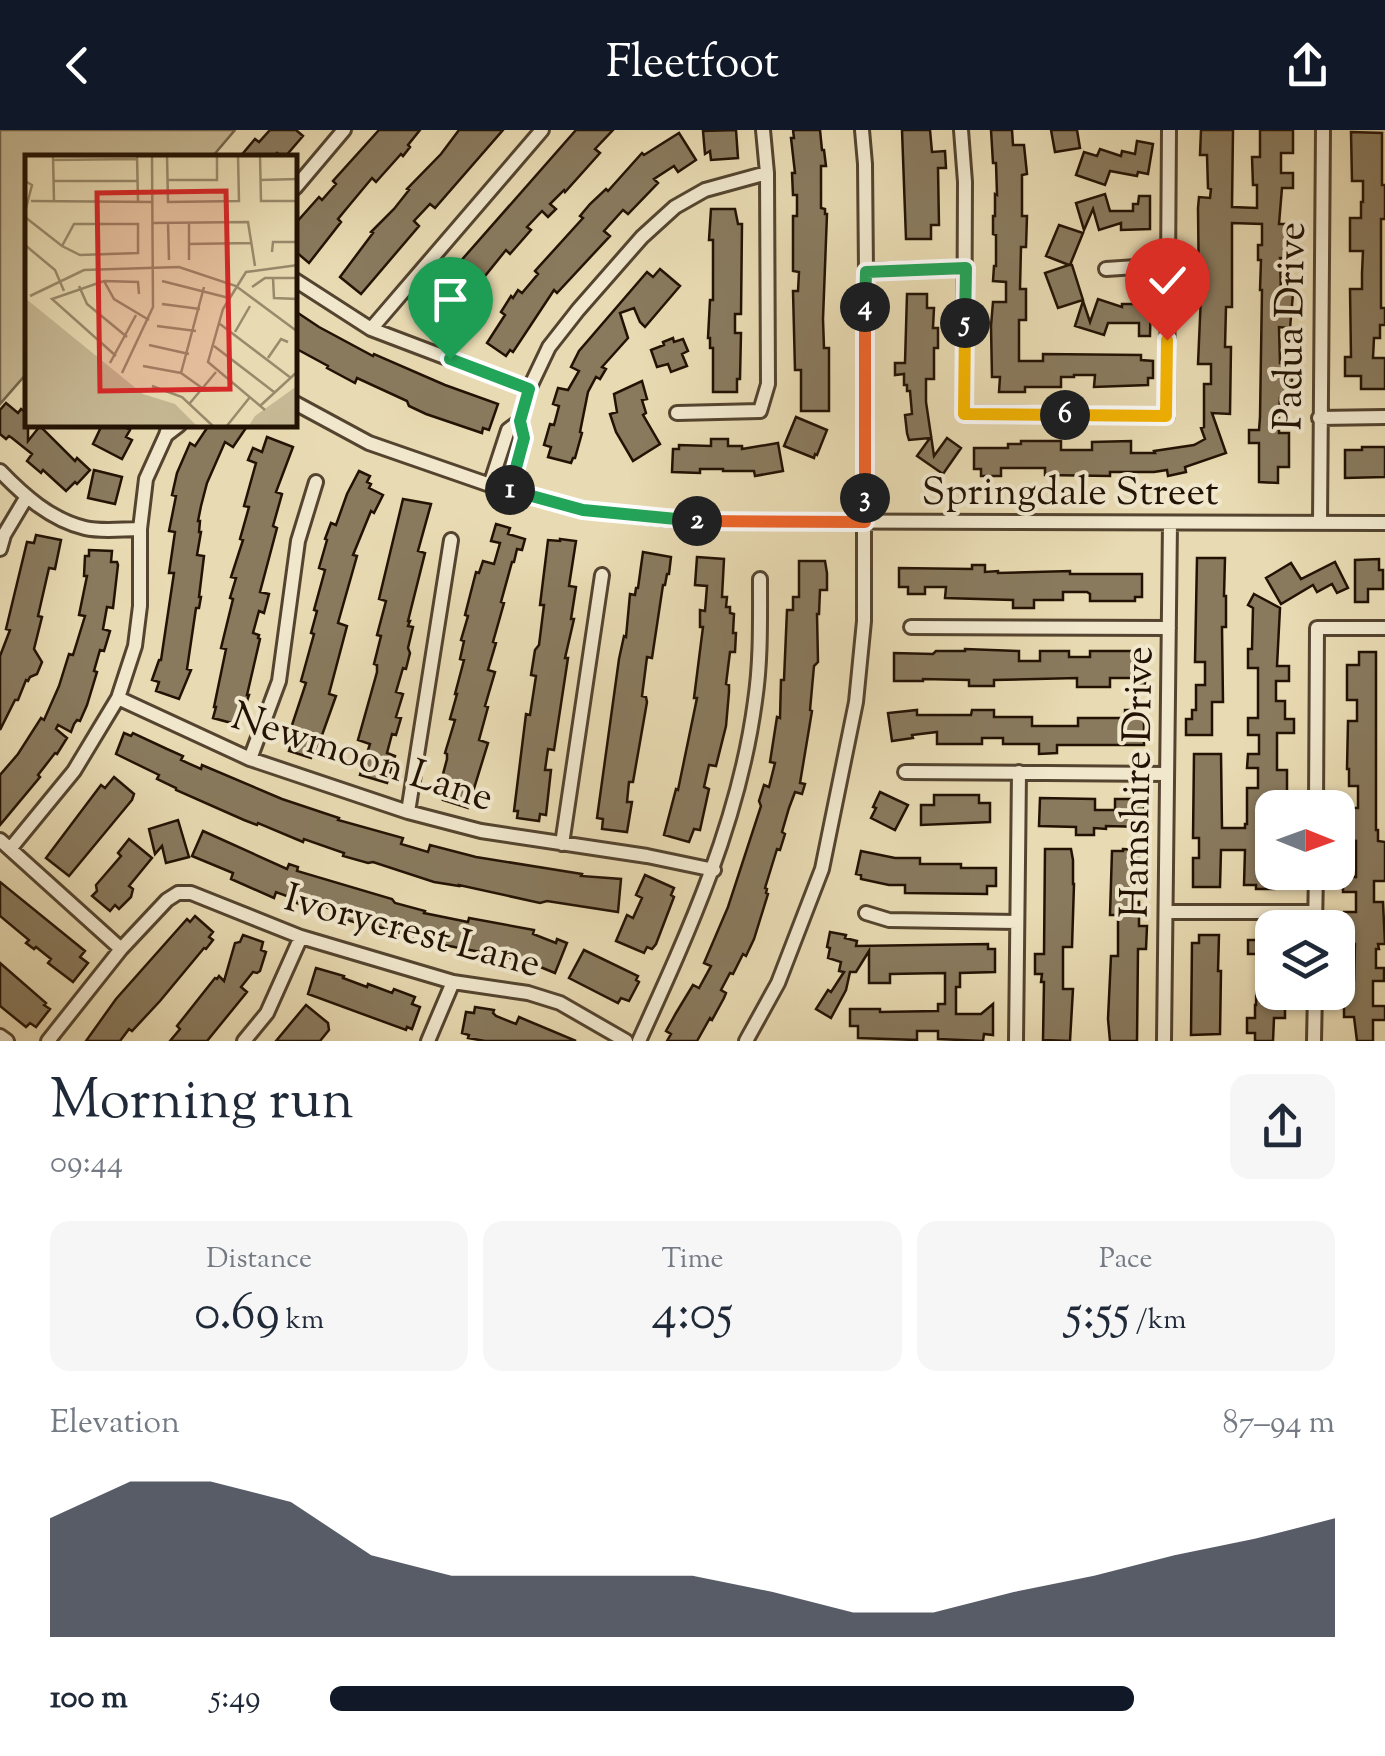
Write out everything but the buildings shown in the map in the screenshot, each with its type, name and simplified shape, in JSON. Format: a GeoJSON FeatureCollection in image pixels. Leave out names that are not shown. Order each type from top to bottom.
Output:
{"type":"FeatureCollection","features":[{"type":"Feature","properties":{"kind":"street"},"geometry":{"type":"LineString","coordinates":[[298,184],[344,130]]}},
{"type":"Feature","properties":{"kind":"street"},"geometry":{"type":"LineString","coordinates":[[372,328],[542,130]]}},
{"type":"Feature","properties":{"kind":"street"},"geometry":{"type":"LineString","coordinates":[[677,413],[760,411],[768,384],[768,173],[763,130]]}},
{"type":"Feature","properties":{"kind":"street"},"geometry":{"type":"LineString","coordinates":[[746,1041],[778,983],[822,869],[856,702],[864,621],[866,272],[862,130]]}},
{"type":"Feature","properties":{"kind":"street"},"geometry":{"type":"LineString","coordinates":[[960,130],[965,182],[964,414],[1166,416],[1169,130]]}},
{"type":"Feature","properties":{"kind":"street","name":"Padua Drive"},"geometry":{"type":"LineString","coordinates":[[1320,522],[1322,130]]}},
{"type":"Feature","properties":{"kind":"street"},"geometry":{"type":"LineString","coordinates":[[508,490],[524,438],[520,421],[529,389],[549,348],[578,310],[675,207],[705,190],[768,173]]}},
{"type":"Feature","properties":{"kind":"street"},"geometry":{"type":"LineString","coordinates":[[1106,269],[1167,265]]}},
{"type":"Feature","properties":{"kind":"street"},"geometry":{"type":"LineString","coordinates":[[866,272],[966,268]]}},
{"type":"Feature","properties":{"kind":"street"},"geometry":{"type":"LineString","coordinates":[[298,282],[372,328],[529,389]]}},
{"type":"Feature","properties":{"kind":"street","name":"Springdale Street"},"geometry":{"type":"LineString","coordinates":[[298,405],[369,443],[508,490],[583,510],[687,521],[1385,523]]}},
{"type":"Feature","properties":{"kind":"street"},"geometry":{"type":"LineString","coordinates":[[1319,418],[1385,417]]}},
{"type":"Feature","properties":{"kind":"street"},"geometry":{"type":"LineString","coordinates":[[490,484],[508,430],[520,421]]}},
{"type":"Feature","properties":{"kind":"street"},"geometry":{"type":"LineString","coordinates":[[48,1041],[122,949],[5,844],[74,771],[118,698],[135,646],[146,479],[168,430]]}},
{"type":"Feature","properties":{"kind":"street"},"geometry":{"type":"LineString","coordinates":[[0,471],[26,498],[84,528],[140,528]]}},
{"type":"Feature","properties":{"kind":"street"},"geometry":{"type":"LineString","coordinates":[[250,759],[279,681],[298,542],[316,482]]}},
{"type":"Feature","properties":{"kind":"street"},"geometry":{"type":"LineString","coordinates":[[0,550],[4,535],[26,498]]}},
{"type":"Feature","properties":{"kind":"street","name":"Hamshire Drive"},"geometry":{"type":"LineString","coordinates":[[1164,1041],[1170,523]]}},
{"type":"Feature","properties":{"kind":"street"},"geometry":{"type":"LineString","coordinates":[[408,812],[452,540]]}},
{"type":"Feature","properties":{"kind":"street"},"geometry":{"type":"LineString","coordinates":[[562,844],[602,575]]}},
{"type":"Feature","properties":{"kind":"street"},"geometry":{"type":"LineString","coordinates":[[639,1041],[714,870],[732,814],[755,701],[760,579]]}},
{"type":"Feature","properties":{"kind":"street"},"geometry":{"type":"LineString","coordinates":[[911,627],[1169,628]]}},
{"type":"Feature","properties":{"kind":"street"},"geometry":{"type":"LineString","coordinates":[[1316,790],[1318,628],[1385,628]]}},
{"type":"Feature","properties":{"kind":"street","name":"Newmoon Lane"},"geometry":{"type":"LineString","coordinates":[[118,698],[250,759],[408,812],[481,831],[714,870]]}},
{"type":"Feature","properties":{"kind":"street"},"geometry":{"type":"LineString","coordinates":[[905,772],[1167,774]]}},
{"type":"Feature","properties":{"kind":"street"},"geometry":{"type":"LineString","coordinates":[[1016,1041],[1019,772]]}},
{"type":"Feature","properties":{"kind":"street","name":"Ivorycrest Lane"},"geometry":{"type":"LineString","coordinates":[[122,949],[167,900],[191,893],[301,937],[454,982],[528,992],[560,1002],[626,1041]]}},
{"type":"Feature","properties":{"kind":"street"},"geometry":{"type":"LineString","coordinates":[[866,912],[890,920],[1018,922]]}},
{"type":"Feature","properties":{"kind":"street"},"geometry":{"type":"LineString","coordinates":[[1166,912],[1255,912]]}},
{"type":"Feature","properties":{"kind":"street"},"geometry":{"type":"LineString","coordinates":[[244,1041],[267,1013],[301,937]]}},
{"type":"Feature","properties":{"kind":"street"},"geometry":{"type":"LineString","coordinates":[[428,1041],[454,982]]}},
{"type":"Feature","properties":{"kind":"street"},"geometry":{"type":"LineString","coordinates":[[1314,1010],[1314,1041]]}},
{"type":"Feature","properties":{"kind":"street"},"geometry":{"type":"LineString","coordinates":[[0,1036],[7,1041]]}},
{"type":"Feature","properties":{"kind":"shaded area"},"geometry":{"type":"Polygon","coordinates":[[[0,130],[235,130],[214,155],[25,155],[25,375],[0,404],[0,130]]]}},
{"type":"Feature","properties":{"kind":"route"},"geometry":{"type":"LineString","coordinates":[[450,359],[529,389],[520,421],[524,438],[508,490],[583,510],[687,521],[865,522],[866,272],[966,268],[964,414],[1166,416],[1167,340]]}}]}
